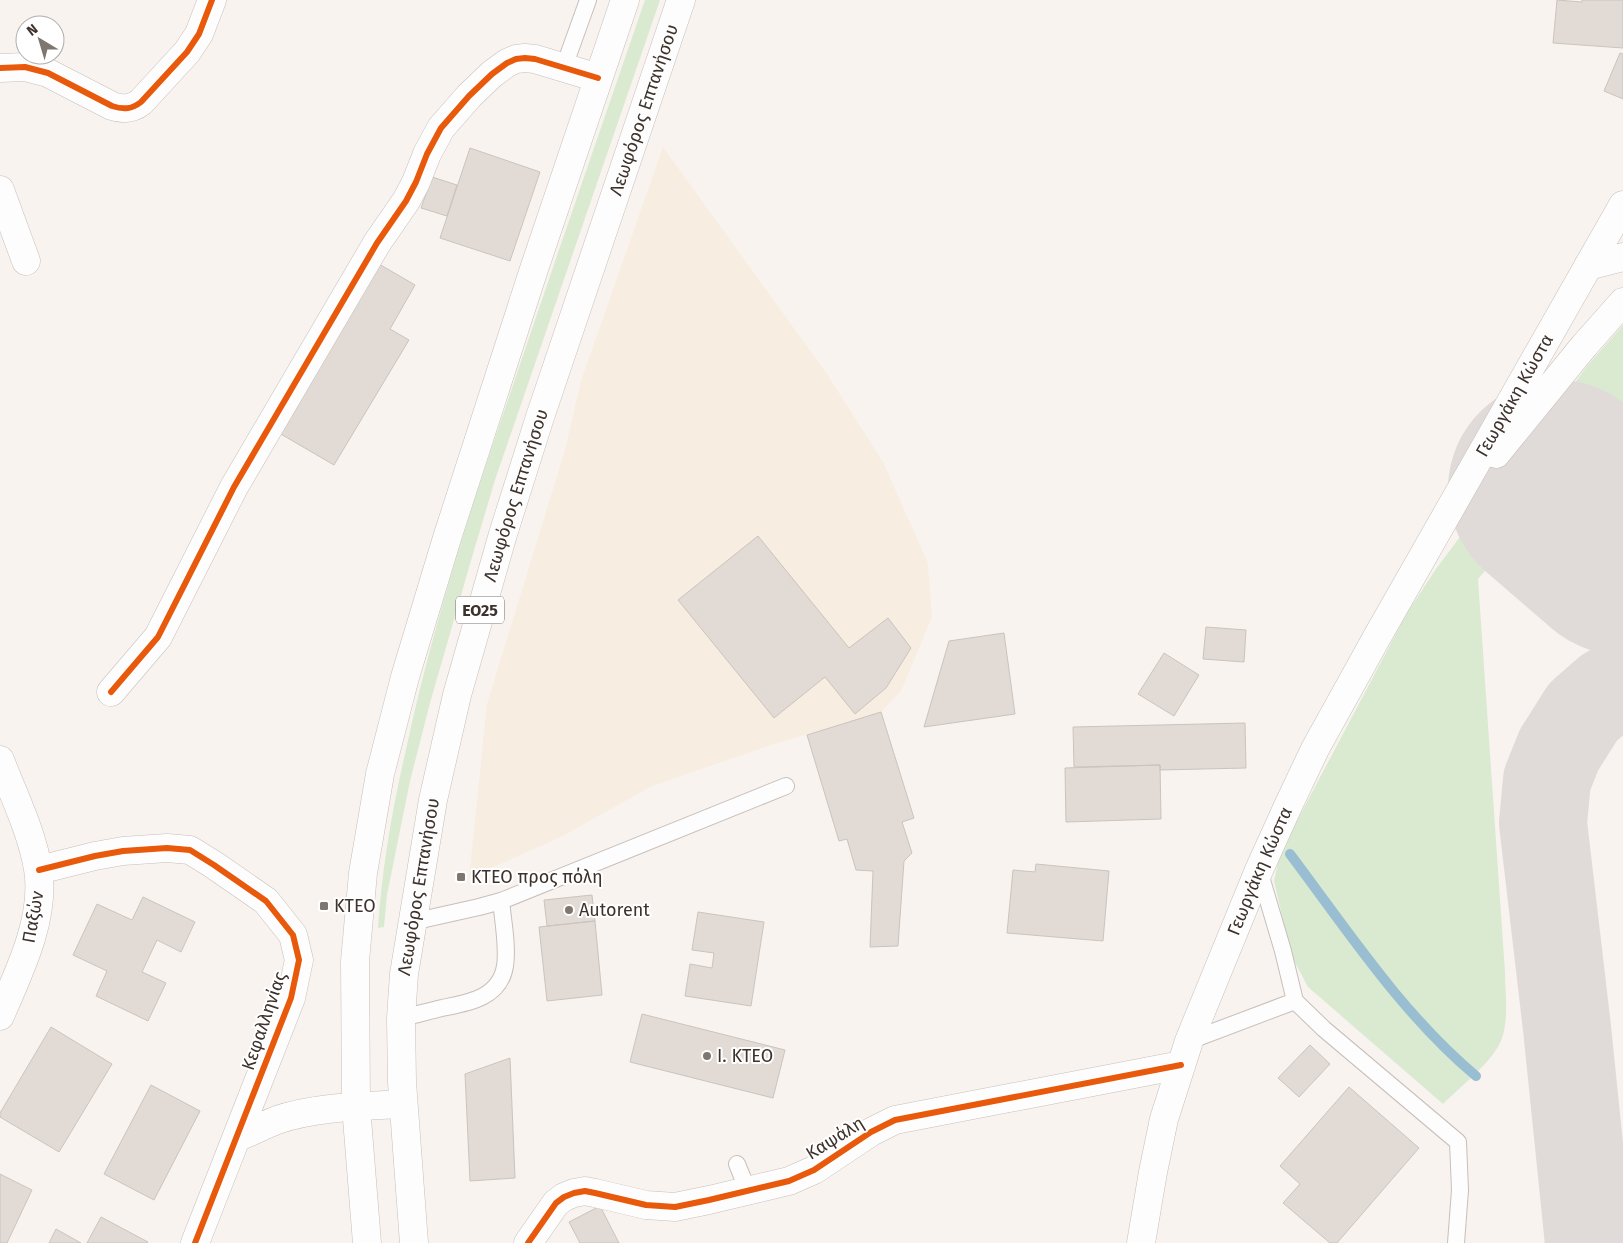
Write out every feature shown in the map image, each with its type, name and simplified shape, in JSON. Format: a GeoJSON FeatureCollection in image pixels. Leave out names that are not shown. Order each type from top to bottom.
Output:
{"type":"FeatureCollection","features":[{"type":"Feature","properties":{"kind":"main road"},"geometry":{"type":"LineString","coordinates":[[0,68],[24,67],[48,73],[112,106],[128,109],[141,102],[187,52],[199,34],[212,0]]}},
{"type":"Feature","properties":{"kind":"main road"},"geometry":{"type":"LineString","coordinates":[[367,1243],[356,1106],[355,961],[363,872],[380,774],[424,610],[530,281],[625,0]]}},
{"type":"Feature","properties":{"kind":"main road","name":"Λεωφόρος Επτανήσου"},"geometry":{"type":"LineString","coordinates":[[414,1243],[403,1104],[401,1018],[404,974],[433,800],[457,695],[478,617],[540,417],[681,0]]}},
{"type":"Feature","properties":{"kind":"main road"},"geometry":{"type":"LineString","coordinates":[[111,692],[158,636],[234,487],[377,243],[406,200],[416,182],[427,154],[441,128],[451,115],[492,74],[516,59],[535,59],[598,78]]}},
{"type":"Feature","properties":{"kind":"main road"},"geometry":{"type":"LineString","coordinates":[[0,190],[26,261]]}},
{"type":"Feature","properties":{"kind":"main road","name":"Γεωργάκη Κώστα"},"geometry":{"type":"LineString","coordinates":[[1141,1243],[1164,1119],[1185,1053],[1259,870],[1315,749],[1623,205]]}},
{"type":"Feature","properties":{"kind":"main road"},"geometry":{"type":"LineString","coordinates":[[1588,266],[1623,257]]}},
{"type":"Feature","properties":{"kind":"main road","name":"Γεωργάκη Κώστα"},"geometry":{"type":"LineString","coordinates":[[1441,524],[1584,346],[1623,302]]}},
{"type":"Feature","properties":{"kind":"main road","name":"Παξών"},"geometry":{"type":"LineString","coordinates":[[0,760],[25,824],[39,870],[37,917],[31,942],[7,984],[0,1016]]}},
{"type":"Feature","properties":{"kind":"main road","name":"Κεφαλληνίας"},"geometry":{"type":"LineString","coordinates":[[39,870],[87,857],[123,850],[167,848],[190,850],[266,901],[293,935],[299,960],[291,998],[196,1243]]}},
{"type":"Feature","properties":{"kind":"main road","name":"Καψάλη"},"geometry":{"type":"LineString","coordinates":[[528,1243],[556,1203],[574,1193],[585,1191],[646,1205],[675,1207],[748,1191],[790,1181],[814,1170],[871,1132],[895,1120],[1185,1053]]}},
{"type":"Feature","properties":{"kind":"main road"},"geometry":{"type":"LineString","coordinates":[[238,1137],[278,1120],[314,1112],[356,1106],[403,1104]]}},
{"type":"Feature","properties":{"kind":"lane"},"geometry":{"type":"LineString","coordinates":[[564,67],[588,0]]}},
{"type":"Feature","properties":{"kind":"lane"},"geometry":{"type":"LineString","coordinates":[[412,922],[501,901],[786,786]]}},
{"type":"Feature","properties":{"kind":"lane"},"geometry":{"type":"LineString","coordinates":[[1259,870],[1283,951],[1295,1002],[1324,1030],[1458,1142],[1460,1190],[1456,1243]]}},
{"type":"Feature","properties":{"kind":"lane"},"geometry":{"type":"LineString","coordinates":[[401,1018],[472,1002],[494,990],[505,968],[506,955],[501,901]]}},
{"type":"Feature","properties":{"kind":"lane"},"geometry":{"type":"LineString","coordinates":[[1185,1053],[1295,1002]]}},
{"type":"Feature","properties":{"kind":"lane"},"geometry":{"type":"LineString","coordinates":[[737,1164],[748,1191]]}},
{"type":"Feature","properties":{"kind":"shaded area"},"geometry":{"type":"Polygon","coordinates":[[[663,147],[827,374],[883,462],[928,563],[932,617],[901,691],[881,712],[771,745],[652,786],[561,837],[469,878],[487,704],[565,450],[581,381],[663,147]]]}},
{"type":"Feature","properties":{"kind":"green space"},"geometry":{"type":"Polygon","coordinates":[[[645,0],[660,0],[495,480],[430,703],[410,781],[387,895],[384,927],[378,928],[385,859],[397,790],[417,700],[441,611],[467,522],[496,435],[645,0]]]}},
{"type":"Feature","properties":{"kind":"green space"},"geometry":{"type":"Polygon","coordinates":[[[1623,325],[1623,412],[1478,579],[1505,972],[1506,1013],[1502,1038],[1492,1055],[1443,1104],[1308,987],[1291,955],[1274,881],[1280,853],[1407,613],[1436,569],[1588,365],[1623,325]]]}},
{"type":"Feature","properties":{"kind":"building"},"geometry":{"type":"Polygon","coordinates":[[[1557,0],[1582,2],[1582,0],[1623,0],[1623,48],[1553,43],[1557,0]]]}},
{"type":"Feature","properties":{"kind":"building"},"geometry":{"type":"Polygon","coordinates":[[[1620,53],[1623,54],[1623,99],[1604,91],[1620,53]]]}},
{"type":"Feature","properties":{"kind":"building"},"geometry":{"type":"Polygon","coordinates":[[[470,148],[540,172],[510,261],[440,238],[470,148]]]}},
{"type":"Feature","properties":{"kind":"building"},"geometry":{"type":"Polygon","coordinates":[[[432,177],[457,185],[447,216],[421,208],[432,177]]]}},
{"type":"Feature","properties":{"kind":"building"},"geometry":{"type":"Polygon","coordinates":[[[379,264],[415,285],[390,329],[409,340],[334,465],[279,433],[379,264]]]}},
{"type":"Feature","properties":{"kind":"building"},"geometry":{"type":"Polygon","coordinates":[[[758,536],[849,648],[888,618],[911,648],[886,688],[855,714],[825,677],[774,718],[678,600],[758,536]]]}},
{"type":"Feature","properties":{"kind":"building"},"geometry":{"type":"Polygon","coordinates":[[[1206,627],[1246,630],[1244,662],[1203,659],[1206,627]]]}},
{"type":"Feature","properties":{"kind":"building"},"geometry":{"type":"Polygon","coordinates":[[[1004,633],[1015,714],[924,727],[949,641],[1004,633]]]}},
{"type":"Feature","properties":{"kind":"building"},"geometry":{"type":"Polygon","coordinates":[[[1164,653],[1199,675],[1174,716],[1138,694],[1164,653]]]}},
{"type":"Feature","properties":{"kind":"building"},"geometry":{"type":"Polygon","coordinates":[[[881,712],[914,818],[902,822],[912,853],[904,861],[898,946],[870,947],[873,871],[856,870],[847,839],[839,841],[807,735],[881,712]]]}},
{"type":"Feature","properties":{"kind":"building"},"geometry":{"type":"Polygon","coordinates":[[[1245,723],[1246,768],[1160,770],[1160,765],[1074,767],[1073,727],[1245,723]]]}},
{"type":"Feature","properties":{"kind":"building"},"geometry":{"type":"Polygon","coordinates":[[[1160,765],[1161,819],[1066,822],[1065,768],[1160,765]]]}},
{"type":"Feature","properties":{"kind":"building"},"geometry":{"type":"Polygon","coordinates":[[[1036,864],[1109,871],[1103,941],[1007,933],[1013,870],[1035,872],[1036,864]]]}},
{"type":"Feature","properties":{"kind":"building","name":"Autorent"},"geometry":{"type":"Polygon","coordinates":[[[592,895],[595,921],[547,926],[544,900],[592,895]]]}},
{"type":"Feature","properties":{"kind":"building"},"geometry":{"type":"Polygon","coordinates":[[[143,897],[195,922],[181,952],[157,940],[142,972],[166,983],[148,1021],[96,996],[107,971],[73,955],[97,904],[132,920],[143,897]]]}},
{"type":"Feature","properties":{"kind":"building"},"geometry":{"type":"Polygon","coordinates":[[[698,912],[764,922],[751,1006],[685,996],[690,964],[712,968],[714,953],[692,950],[698,912]]]}},
{"type":"Feature","properties":{"kind":"building"},"geometry":{"type":"Polygon","coordinates":[[[595,921],[602,995],[547,1001],[539,927],[595,921]]]}},
{"type":"Feature","properties":{"kind":"building","name":"Ι. ΚΤΕΟ"},"geometry":{"type":"Polygon","coordinates":[[[642,1014],[785,1050],[773,1098],[630,1062],[642,1014]]]}},
{"type":"Feature","properties":{"kind":"building"},"geometry":{"type":"Polygon","coordinates":[[[51,1027],[112,1064],[59,1152],[0,1117],[0,1113],[51,1027]]]}},
{"type":"Feature","properties":{"kind":"building"},"geometry":{"type":"Polygon","coordinates":[[[1310,1045],[1330,1064],[1299,1097],[1278,1078],[1310,1045]]]}},
{"type":"Feature","properties":{"kind":"building"},"geometry":{"type":"Polygon","coordinates":[[[510,1058],[515,1178],[470,1181],[465,1074],[510,1058]]]}},
{"type":"Feature","properties":{"kind":"building"},"geometry":{"type":"Polygon","coordinates":[[[151,1085],[200,1111],[154,1200],[104,1174],[151,1085]]]}},
{"type":"Feature","properties":{"kind":"building"},"geometry":{"type":"Polygon","coordinates":[[[1349,1087],[1419,1148],[1337,1243],[1330,1243],[1283,1203],[1300,1184],[1280,1166],[1349,1087]]]}},
{"type":"Feature","properties":{"kind":"building"},"geometry":{"type":"Polygon","coordinates":[[[0,1174],[32,1190],[7,1243],[0,1243],[0,1174]]]}},
{"type":"Feature","properties":{"kind":"building"},"geometry":{"type":"Polygon","coordinates":[[[600,1206],[619,1243],[580,1243],[569,1222],[600,1206]]]}},
{"type":"Feature","properties":{"kind":"building"},"geometry":{"type":"Polygon","coordinates":[[[101,1217],[148,1242],[87,1243],[101,1217]]]}},
{"type":"Feature","properties":{"kind":"building"},"geometry":{"type":"Polygon","coordinates":[[[56,1229],[81,1243],[49,1243],[56,1229]]]}},
{"type":"Feature","properties":{"kind":"waterway"},"geometry":{"type":"LineString","coordinates":[[1290,854],[1400,999],[1449,1052],[1476,1076]]}},
{"type":"Feature","properties":{"kind":"taxiway"},"geometry":{"type":"LineString","coordinates":[[1589,1243],[1567,1028],[1543,823],[1547,780],[1559,750],[1583,712],[1607,691],[1623,682]]}},
{"type":"Feature","properties":{"kind":"runway"},"geometry":{"type":"LineString","coordinates":[[1557,489],[1623,546]]}},
{"type":"Feature","properties":{"kind":"cycle path"},"geometry":{"type":"LineString","coordinates":[[0,68],[25,67],[48,73],[112,106],[120,108],[131,107],[141,102],[187,52],[199,34],[212,0]]}},
{"type":"Feature","properties":{"kind":"cycle path"},"geometry":{"type":"LineString","coordinates":[[111,692],[158,637],[234,487],[377,243],[406,201],[441,128],[469,96],[492,74],[516,59],[535,59],[598,78]]}},
{"type":"Feature","properties":{"kind":"cycle path"},"geometry":{"type":"LineString","coordinates":[[39,870],[123,851],[167,848],[190,850],[266,901],[293,935],[299,960],[291,998],[195,1243]]}},
{"type":"Feature","properties":{"kind":"cycle path"},"geometry":{"type":"LineString","coordinates":[[528,1243],[556,1203],[574,1193],[585,1191],[646,1205],[675,1207],[709,1200],[789,1181],[814,1170],[871,1132],[895,1120],[1181,1065]]}},
{"type":"Feature","properties":{"kind":"place","name":"ΚΤΕΟ προς πόλη"},"geometry":{"type":"Point","coordinates":[461,877]}},
{"type":"Feature","properties":{"kind":"place","name":"ΚΤΕΟ"},"geometry":{"type":"Point","coordinates":[324,906]}},
{"type":"Feature","properties":{"kind":"place","name":"Autorent"},"geometry":{"type":"Point","coordinates":[569,910]}},
{"type":"Feature","properties":{"kind":"place","name":"Ι. ΚΤΕΟ"},"geometry":{"type":"Point","coordinates":[707,1056]}}]}
